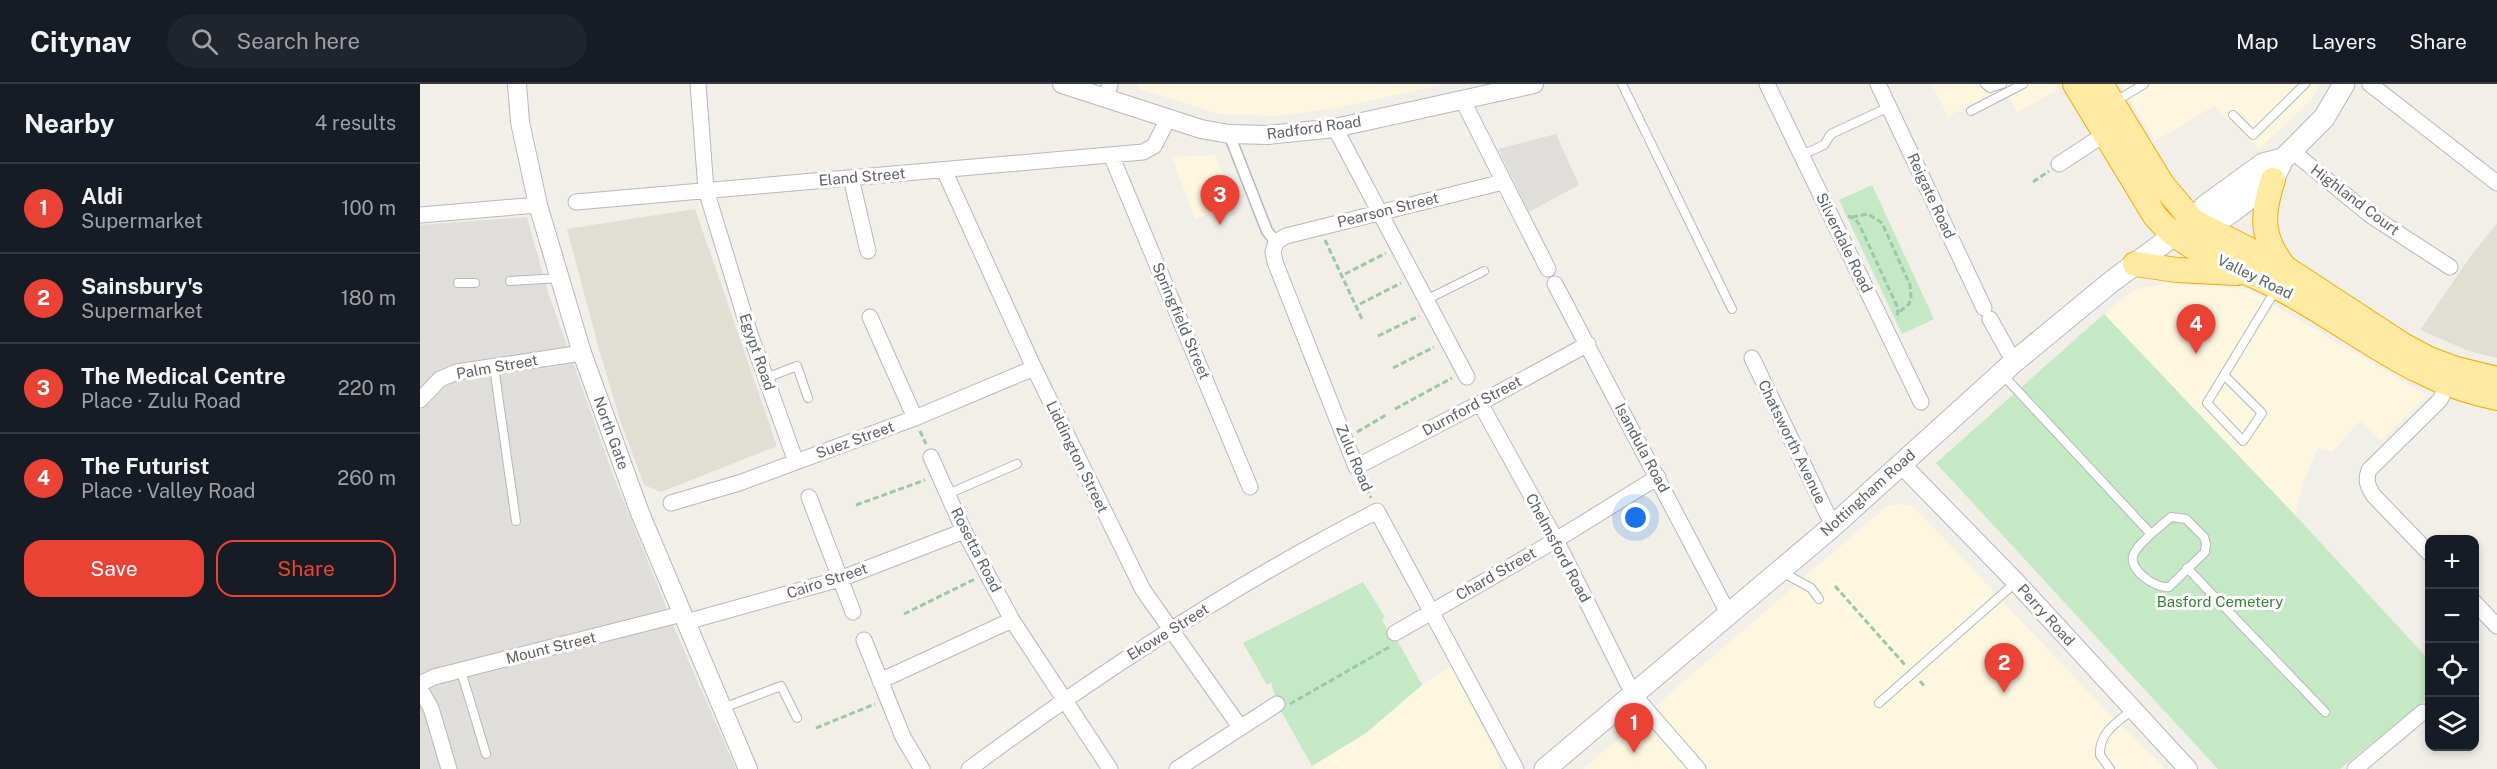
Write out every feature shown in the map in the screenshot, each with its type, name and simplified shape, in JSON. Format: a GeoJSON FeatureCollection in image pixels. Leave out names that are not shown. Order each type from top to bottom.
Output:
{"type":"FeatureCollection","features":[{"type":"Feature","properties":{"kind":"highway","name":"Valley Road"},"geometry":{"type":"LineString","coordinates":[[2075,84],[2155,216],[2184,227],[2430,359],[2456,369],[2497,379]]}},
{"type":"Feature","properties":{"kind":"highway","name":"Valley Road"},"geometry":{"type":"LineString","coordinates":[[2106,94],[2162,184],[2184,227],[2190,246],[2251,274],[2282,278],[2393,359],[2469,392],[2497,398]]}},
{"type":"Feature","properties":{"kind":"highway"},"geometry":{"type":"LineString","coordinates":[[2282,163],[2265,207],[2266,235],[2282,278]]}},
{"type":"Feature","properties":{"kind":"highway"},"geometry":{"type":"LineString","coordinates":[[2135,264],[2177,270],[2251,274]]}},
{"type":"Feature","properties":{"kind":"main road"},"geometry":{"type":"LineString","coordinates":[[2184,227],[2214,223],[2234,211],[2324,118],[2344,84]]}},
{"type":"Feature","properties":{"kind":"main road","name":"Nottingham Road"},"geometry":{"type":"LineString","coordinates":[[1545,769],[1833,526],[2007,368],[2184,227]]}},
{"type":"Feature","properties":{"kind":"street","name":"North Gate"},"geometry":{"type":"LineString","coordinates":[[517,84],[520,122],[538,205],[582,353],[640,513],[748,769]]}},
{"type":"Feature","properties":{"kind":"street","name":"Egypt Road"},"geometry":{"type":"LineString","coordinates":[[698,84],[706,190],[750,334],[796,462]]}},
{"type":"Feature","properties":{"kind":"street","name":"Radford Road"},"geometry":{"type":"LineString","coordinates":[[1062,84],[1108,91],[1168,119],[1229,134],[1276,135],[1335,128],[1462,99],[1491,88],[1534,84]]}},
{"type":"Feature","properties":{"kind":"street","name":"Silverdale Road"},"geometry":{"type":"LineString","coordinates":[[1767,84],[1921,402]]}},
{"type":"Feature","properties":{"kind":"street","name":"Reigate Road"},"geometry":{"type":"LineString","coordinates":[[1878,84],[1987,314],[2007,368]]}},
{"type":"Feature","properties":{"kind":"street"},"geometry":{"type":"LineString","coordinates":[[2370,84],[2497,183]]}},
{"type":"Feature","properties":{"kind":"street"},"geometry":{"type":"LineString","coordinates":[[1462,99],[1548,269]]}},
{"type":"Feature","properties":{"kind":"street","name":"Eland Street"},"geometry":{"type":"LineString","coordinates":[[576,202],[1143,152],[1154,146],[1168,119]]}},
{"type":"Feature","properties":{"kind":"street"},"geometry":{"type":"LineString","coordinates":[[1335,128],[1466,374]]}},
{"type":"Feature","properties":{"kind":"street","name":"Zulu Road"},"geometry":{"type":"LineString","coordinates":[[1229,134],[1267,231],[1276,243],[1273,252],[1275,262],[1356,467]]}},
{"type":"Feature","properties":{"kind":"street"},"geometry":{"type":"LineString","coordinates":[[2060,164],[2105,134]]}},
{"type":"Feature","properties":{"kind":"street","name":"Springfield Street"},"geometry":{"type":"LineString","coordinates":[[1111,155],[1250,487]]}},
{"type":"Feature","properties":{"kind":"street","name":"Highland Court"},"geometry":{"type":"LineString","coordinates":[[2282,163],[2370,215],[2450,267]]}},
{"type":"Feature","properties":{"kind":"street","name":"Liddington Street"},"geometry":{"type":"LineString","coordinates":[[944,170],[1034,368],[1121,549],[1143,590],[1240,727]]}},
{"type":"Feature","properties":{"kind":"street"},"geometry":{"type":"LineString","coordinates":[[851,178],[868,251]]}},
{"type":"Feature","properties":{"kind":"street","name":"Pearson Street"},"geometry":{"type":"LineString","coordinates":[[1276,243],[1286,236],[1319,227],[1503,182]]}},
{"type":"Feature","properties":{"kind":"street"},"geometry":{"type":"LineString","coordinates":[[420,215],[538,205]]}},
{"type":"Feature","properties":{"kind":"street","name":"Isandula Road"},"geometry":{"type":"LineString","coordinates":[[1555,285],[1728,613]]}},
{"type":"Feature","properties":{"kind":"street"},"geometry":{"type":"LineString","coordinates":[[870,317],[915,418]]}},
{"type":"Feature","properties":{"kind":"street","name":"Durnford Street"},"geometry":{"type":"LineString","coordinates":[[1356,467],[1588,344]]}},
{"type":"Feature","properties":{"kind":"street","name":"Palm Street"},"geometry":{"type":"LineString","coordinates":[[421,396],[440,379],[457,372],[582,353]]}},
{"type":"Feature","properties":{"kind":"street","name":"Chatsworth Avenue"},"geometry":{"type":"LineString","coordinates":[[1752,358],[1833,526]]}},
{"type":"Feature","properties":{"kind":"street","name":"Suez Street"},"geometry":{"type":"LineString","coordinates":[[671,503],[739,483],[915,418],[1034,368]]}},
{"type":"Feature","properties":{"kind":"street"},"geometry":{"type":"LineString","coordinates":[[2425,549],[2374,496],[2367,486],[2367,476],[2369,470],[2440,400],[2448,384]]}},
{"type":"Feature","properties":{"kind":"street","name":"Chelmsford Road"},"geometry":{"type":"LineString","coordinates":[[1480,403],[1556,540],[1633,694],[1698,769]]}},
{"type":"Feature","properties":{"kind":"street","name":"Rosetta Road"},"geometry":{"type":"LineString","coordinates":[[931,457],[964,531],[1012,620],[1110,769]]}},
{"type":"Feature","properties":{"kind":"street","name":"Perry Road"},"geometry":{"type":"LineString","coordinates":[[1901,464],[2016,582],[2188,769]]}},
{"type":"Feature","properties":{"kind":"street","name":"Chard Street"},"geometry":{"type":"LineString","coordinates":[[1395,633],[1556,540],[1658,477]]}},
{"type":"Feature","properties":{"kind":"street"},"geometry":{"type":"LineString","coordinates":[[809,497],[853,612]]}},
{"type":"Feature","properties":{"kind":"street"},"geometry":{"type":"LineString","coordinates":[[1377,511],[1516,769]]}},
{"type":"Feature","properties":{"kind":"street","name":"Ekowe Street"},"geometry":{"type":"LineString","coordinates":[[969,769],[1064,699],[1172,628],[1328,536],[1377,511]]}},
{"type":"Feature","properties":{"kind":"street","name":"Cairo Street"},"geometry":{"type":"LineString","coordinates":[[684,618],[840,579],[964,531]]}},
{"type":"Feature","properties":{"kind":"street"},"geometry":{"type":"LineString","coordinates":[[2479,606],[2497,626]]}},
{"type":"Feature","properties":{"kind":"street","name":"Mount Street"},"geometry":{"type":"LineString","coordinates":[[420,684],[434,677],[461,670],[684,618]]}},
{"type":"Feature","properties":{"kind":"street"},"geometry":{"type":"LineString","coordinates":[[880,681],[1012,620]]}},
{"type":"Feature","properties":{"kind":"street"},"geometry":{"type":"LineString","coordinates":[[864,640],[903,737],[922,769]]}},
{"type":"Feature","properties":{"kind":"street"},"geometry":{"type":"LineString","coordinates":[[420,689],[431,708],[449,769]]}},
{"type":"Feature","properties":{"kind":"street"},"geometry":{"type":"LineString","coordinates":[[1177,769],[1277,704]]}},
{"type":"Feature","properties":{"kind":"street"},"geometry":{"type":"LineString","coordinates":[[2355,769],[2422,712]]}},
{"type":"Feature","properties":{"kind":"lane"},"geometry":{"type":"LineString","coordinates":[[1622,84],[1732,309]]}},
{"type":"Feature","properties":{"kind":"lane"},"geometry":{"type":"LineString","coordinates":[[1985,84],[1990,87],[2002,84]]}},
{"type":"Feature","properties":{"kind":"lane"},"geometry":{"type":"LineString","coordinates":[[1971,111],[2023,84]]}},
{"type":"Feature","properties":{"kind":"lane"},"geometry":{"type":"LineString","coordinates":[[2233,115],[2253,135],[2305,84]]}},
{"type":"Feature","properties":{"kind":"lane"},"geometry":{"type":"LineString","coordinates":[[2106,94],[2139,86]]}},
{"type":"Feature","properties":{"kind":"lane"},"geometry":{"type":"LineString","coordinates":[[1802,155],[1824,145],[1831,134],[1889,107]]}},
{"type":"Feature","properties":{"kind":"lane"},"geometry":{"type":"LineString","coordinates":[[1429,305],[1484,271]]}},
{"type":"Feature","properties":{"kind":"lane"},"geometry":{"type":"LineString","coordinates":[[510,281],[560,278]]}},
{"type":"Feature","properties":{"kind":"lane"},"geometry":{"type":"LineString","coordinates":[[2224,375],[2262,413],[2243,441],[2207,404],[2224,375],[2282,278]]}},
{"type":"Feature","properties":{"kind":"lane"},"geometry":{"type":"LineString","coordinates":[[458,283],[475,283]]}},
{"type":"Feature","properties":{"kind":"lane"},"geometry":{"type":"LineString","coordinates":[[766,378],[797,366],[808,398]]}},
{"type":"Feature","properties":{"kind":"lane"},"geometry":{"type":"LineString","coordinates":[[494,367],[516,521]]}},
{"type":"Feature","properties":{"kind":"lane"},"geometry":{"type":"LineString","coordinates":[[2007,368],[2151,534]]}},
{"type":"Feature","properties":{"kind":"lane"},"geometry":{"type":"LineString","coordinates":[[948,494],[1017,464]]}},
{"type":"Feature","properties":{"kind":"lane"},"geometry":{"type":"LineString","coordinates":[[2171,517],[2186,519],[2204,537],[2205,552],[2169,586],[2162,588],[2155,585],[2133,565],[2132,558],[2135,552],[2151,534],[2171,517]]}},
{"type":"Feature","properties":{"kind":"lane"},"geometry":{"type":"LineString","coordinates":[[2187,568],[2325,712]]}},
{"type":"Feature","properties":{"kind":"lane"},"geometry":{"type":"LineString","coordinates":[[1779,570],[1812,588],[1820,599]]}},
{"type":"Feature","properties":{"kind":"lane"},"geometry":{"type":"LineString","coordinates":[[1880,703],[2016,582]]}},
{"type":"Feature","properties":{"kind":"lane"},"geometry":{"type":"LineString","coordinates":[[461,670],[486,754]]}},
{"type":"Feature","properties":{"kind":"lane"},"geometry":{"type":"LineString","coordinates":[[723,708],[781,686],[796,718]]}},
{"type":"Feature","properties":{"kind":"lane"},"geometry":{"type":"LineString","coordinates":[[2110,769],[2100,755],[2101,740],[2105,733],[2132,710]]}},
{"type":"Feature","properties":{"kind":"path"},"geometry":{"type":"LineString","coordinates":[[1834,222],[1868,214],[1882,223],[1910,285],[1911,297],[1909,304],[1897,316],[1883,324]]}},
{"type":"Feature","properties":{"kind":"path"},"geometry":{"type":"LineString","coordinates":[[1852,217],[1859,224],[1898,313]]}},
{"type":"Feature","properties":{"kind":"path"},"geometry":{"type":"LineString","coordinates":[[1319,227],[1362,319]]}},
{"type":"Feature","properties":{"kind":"path"},"geometry":{"type":"LineString","coordinates":[[1345,274],[1398,247]]}},
{"type":"Feature","properties":{"kind":"path"},"geometry":{"type":"LineString","coordinates":[[1360,304],[1414,277]]}},
{"type":"Feature","properties":{"kind":"path"},"geometry":{"type":"LineString","coordinates":[[1378,336],[1429,305]]}},
{"type":"Feature","properties":{"kind":"path"},"geometry":{"type":"LineString","coordinates":[[1393,368],[1448,340]]}},
{"type":"Feature","properties":{"kind":"path"},"geometry":{"type":"LineString","coordinates":[[1395,409],[1466,374]]}},
{"type":"Feature","properties":{"kind":"path"},"geometry":{"type":"LineString","coordinates":[[1344,438],[1386,415]]}},
{"type":"Feature","properties":{"kind":"path"},"geometry":{"type":"LineString","coordinates":[[915,418],[931,457]]}},
{"type":"Feature","properties":{"kind":"path","name":"Zulu Road"},"geometry":{"type":"LineString","coordinates":[[1356,467],[1377,511]]}},
{"type":"Feature","properties":{"kind":"path"},"geometry":{"type":"LineString","coordinates":[[856,505],[939,475]]}},
{"type":"Feature","properties":{"kind":"path"},"geometry":{"type":"LineString","coordinates":[[904,614],[987,573]]}},
{"type":"Feature","properties":{"kind":"path"},"geometry":{"type":"LineString","coordinates":[[1835,586],[1925,687]]}},
{"type":"Feature","properties":{"kind":"path"},"geometry":{"type":"LineString","coordinates":[[1277,704],[1288,704],[1391,645],[1395,633]]}},
{"type":"Feature","properties":{"kind":"path"},"geometry":{"type":"LineString","coordinates":[[816,728],[888,699]]}},
{"type":"Feature","properties":{"kind":"shaded area"},"geometry":{"type":"Polygon","coordinates":[[[1137,84],[1445,84],[1337,108],[1276,116],[1219,114],[1140,89],[1137,84]]]}},
{"type":"Feature","properties":{"kind":"shaded area"},"geometry":{"type":"Polygon","coordinates":[[[1932,84],[2054,84],[2058,90],[2017,112],[2004,88],[1948,116],[1932,84]]]}},
{"type":"Feature","properties":{"kind":"shaded area"},"geometry":{"type":"Polygon","coordinates":[[[2120,84],[2320,84],[2311,100],[2259,149],[2214,106],[2155,141],[2120,84]]]}},
{"type":"Feature","properties":{"kind":"shaded area"},"geometry":{"type":"Polygon","coordinates":[[[1556,134],[1579,185],[1529,212],[1498,149],[1556,134]]]}},
{"type":"Feature","properties":{"kind":"shaded area"},"geometry":{"type":"Polygon","coordinates":[[[1215,155],[1236,206],[1195,219],[1172,157],[1215,155]]]}},
{"type":"Feature","properties":{"kind":"shaded area"},"geometry":{"type":"Polygon","coordinates":[[[695,209],[777,446],[661,492],[644,485],[621,423],[567,229],[695,209]]]}},
{"type":"Feature","properties":{"kind":"shaded area"},"geometry":{"type":"Polygon","coordinates":[[[527,217],[548,292],[613,475],[680,641],[736,769],[420,769],[420,225],[527,217]]]}},
{"type":"Feature","properties":{"kind":"shaded area"},"geometry":{"type":"Polygon","coordinates":[[[2497,223],[2497,358],[2469,351],[2420,330],[2470,257],[2497,223]]]}},
{"type":"Feature","properties":{"kind":"shaded area"},"geometry":{"type":"Polygon","coordinates":[[[2166,283],[2246,289],[2427,395],[2381,440],[2360,421],[2332,452],[2318,448],[2305,478],[2295,515],[2104,314],[2134,290],[2166,283]]]}},
{"type":"Feature","properties":{"kind":"shaded area"},"geometry":{"type":"Polygon","coordinates":[[[1901,504],[1914,507],[2107,712],[2166,769],[1583,769],[1887,506],[1901,504]]]}},
{"type":"Feature","properties":{"kind":"shaded area"},"geometry":{"type":"Polygon","coordinates":[[[1451,666],[1499,759],[1499,769],[1315,769],[1312,766],[1366,733],[1422,685],[1451,666]]]}},
{"type":"Feature","properties":{"kind":"green space"},"geometry":{"type":"Polygon","coordinates":[[[1872,185],[1934,319],[1902,334],[1839,200],[1872,185]]]}},
{"type":"Feature","properties":{"kind":"green space","name":"Basford Cemetery"},"geometry":{"type":"Polygon","coordinates":[[[2104,314],[2425,656],[2425,700],[2340,769],[2218,769],[1936,463],[2104,314]]]}},
{"type":"Feature","properties":{"kind":"green space"},"geometry":{"type":"Polygon","coordinates":[[[1363,582],[1385,617],[1382,620],[1394,642],[1397,640],[1422,685],[1366,733],[1312,766],[1277,704],[1271,682],[1267,685],[1243,643],[1363,582]]]}},
{"type":"Feature","properties":{"kind":"place","name":"The Medical Centre"},"geometry":{"type":"Point","coordinates":[1220,225]}},
{"type":"Feature","properties":{"kind":"place","name":"The Futurist"},"geometry":{"type":"Point","coordinates":[2196,354]}},
{"type":"Feature","properties":{"kind":"place","name":"Sainsbury's"},"geometry":{"type":"Point","coordinates":[2004,693]}},
{"type":"Feature","properties":{"kind":"place","name":"Aldi"},"geometry":{"type":"Point","coordinates":[1634,753]}}]}
